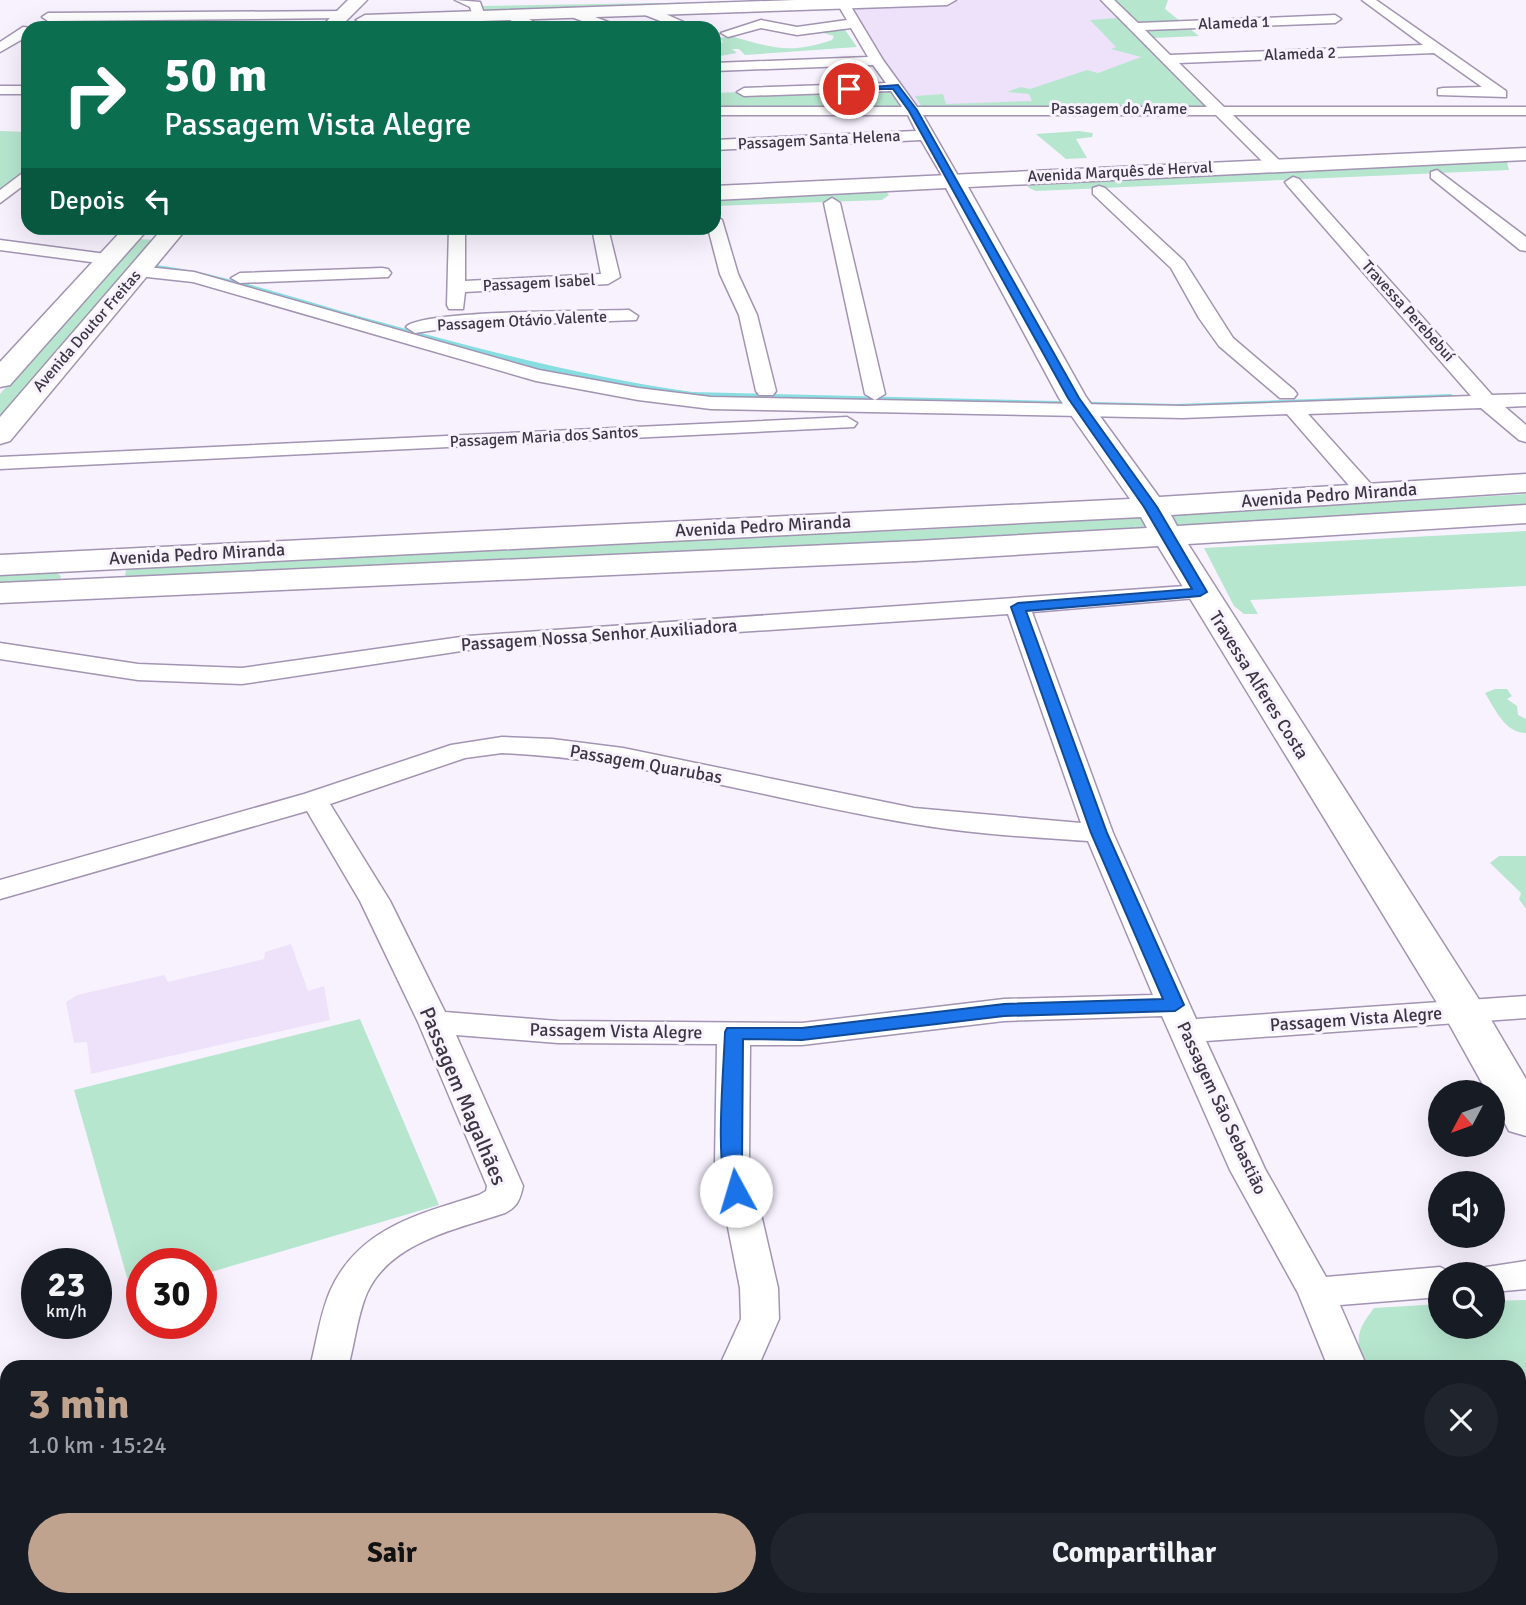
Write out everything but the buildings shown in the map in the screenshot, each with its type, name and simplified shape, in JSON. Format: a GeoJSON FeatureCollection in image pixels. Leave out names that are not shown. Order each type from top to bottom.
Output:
{"type":"FeatureCollection","features":[{"type":"Feature","properties":{"kind":"main road"},"geometry":{"type":"LineString","coordinates":[[343,14],[374,15],[472,7],[723,0]]}},
{"type":"Feature","properties":{"kind":"main road"},"geometry":{"type":"LineString","coordinates":[[472,7],[510,15],[947,0]]}},
{"type":"Feature","properties":{"kind":"main road"},"geometry":{"type":"LineString","coordinates":[[343,14],[374,15]]}},
{"type":"Feature","properties":{"kind":"main road","name":"Avenida Marquês de Herval"},"geometry":{"type":"LineString","coordinates":[[721,193],[884,193],[1032,185],[1274,164],[1526,153]]}},
{"type":"Feature","properties":{"kind":"main road"},"geometry":{"type":"LineString","coordinates":[[1483,155],[1514,165],[1517,172]]}},
{"type":"Feature","properties":{"kind":"main road","name":"Avenida Marquês de Herval"},"geometry":{"type":"LineString","coordinates":[[1032,185],[1099,191],[1517,172]]}},
{"type":"Feature","properties":{"kind":"main road","name":"Travessa Alferes Costa"},"geometry":{"type":"LineString","coordinates":[[958,189],[1082,408],[1158,520],[1200,592],[1464,1011],[1526,1119]]}},
{"type":"Feature","properties":{"kind":"main road","name":"Avenida Marquês de Herval"},"geometry":{"type":"LineString","coordinates":[[721,207],[832,203],[884,193]]}},
{"type":"Feature","properties":{"kind":"main road","name":"Avenida Doutor Freitas"},"geometry":{"type":"LineString","coordinates":[[0,379],[102,262],[130,235]]}},
{"type":"Feature","properties":{"kind":"main road","name":"Avenida Doutor Freitas"},"geometry":{"type":"LineString","coordinates":[[0,435],[169,235]]}},
{"type":"Feature","properties":{"kind":"main road","name":"Avenida Pedro Miranda"},"geometry":{"type":"LineString","coordinates":[[0,565],[41,577],[150,588],[916,551],[1368,493],[1526,483]]}},
{"type":"Feature","properties":{"kind":"main road","name":"Avenida Pedro Miranda"},"geometry":{"type":"LineString","coordinates":[[0,593],[41,577],[158,556],[1158,520],[1526,514]]}},
{"type":"Feature","properties":{"kind":"main road"},"geometry":{"type":"LineString","coordinates":[[150,588],[126,582],[117,573],[131,563],[158,556]]}},
{"type":"Feature","properties":{"kind":"street"},"geometry":{"type":"LineString","coordinates":[[42,21],[74,0]]}},
{"type":"Feature","properties":{"kind":"street"},"geometry":{"type":"LineString","coordinates":[[189,21],[217,0]]}},
{"type":"Feature","properties":{"kind":"street"},"geometry":{"type":"LineString","coordinates":[[1107,0],[1164,59],[1274,164]]}},
{"type":"Feature","properties":{"kind":"street"},"geometry":{"type":"LineString","coordinates":[[1368,0],[1525,112]]}},
{"type":"Feature","properties":{"kind":"street","name":"Travessa Alferes Costa"},"geometry":{"type":"LineString","coordinates":[[842,2],[877,61],[912,110],[924,135],[958,189]]}},
{"type":"Feature","properties":{"kind":"street"},"geometry":{"type":"LineString","coordinates":[[646,10],[673,21]]}},
{"type":"Feature","properties":{"kind":"street"},"geometry":{"type":"LineString","coordinates":[[574,13],[594,21]]}},
{"type":"Feature","properties":{"kind":"street"},"geometry":{"type":"LineString","coordinates":[[48,17],[343,14]]}},
{"type":"Feature","properties":{"kind":"street"},"geometry":{"type":"LineString","coordinates":[[374,15],[392,21]]}},
{"type":"Feature","properties":{"kind":"street"},"geometry":{"type":"LineString","coordinates":[[510,15],[523,21]]}},
{"type":"Feature","properties":{"kind":"street","name":"Alameda 1"},"geometry":{"type":"LineString","coordinates":[[1132,27],[1335,19]]}},
{"type":"Feature","properties":{"kind":"street"},"geometry":{"type":"LineString","coordinates":[[1258,22],[1270,33],[1306,43],[1318,53]]}},
{"type":"Feature","properties":{"kind":"street"},"geometry":{"type":"LineString","coordinates":[[728,33],[761,24],[797,31],[856,23]]}},
{"type":"Feature","properties":{"kind":"street"},"geometry":{"type":"LineString","coordinates":[[0,48],[21,34]]}},
{"type":"Feature","properties":{"kind":"street","name":"Alameda 2"},"geometry":{"type":"LineString","coordinates":[[1164,59],[1436,49]]}},
{"type":"Feature","properties":{"kind":"street"},"geometry":{"type":"LineString","coordinates":[[721,78],[792,64],[877,61]]}},
{"type":"Feature","properties":{"kind":"street"},"geometry":{"type":"LineString","coordinates":[[792,64],[803,90]]}},
{"type":"Feature","properties":{"kind":"street"},"geometry":{"type":"LineString","coordinates":[[721,78],[803,90],[895,87]]}},
{"type":"Feature","properties":{"kind":"street"},"geometry":{"type":"LineString","coordinates":[[0,90],[21,90]]}},
{"type":"Feature","properties":{"kind":"street"},"geometry":{"type":"LineString","coordinates":[[1427,93],[1497,91]]}},
{"type":"Feature","properties":{"kind":"street","name":"Passagem do Arame"},"geometry":{"type":"LineString","coordinates":[[1211,105],[1359,95]]}},
{"type":"Feature","properties":{"kind":"street","name":"Passagem do Arame"},"geometry":{"type":"LineString","coordinates":[[721,111],[1211,105],[1525,112]]}},
{"type":"Feature","properties":{"kind":"street","name":"Passagem Santa Helena"},"geometry":{"type":"LineString","coordinates":[[721,145],[924,135]]}},
{"type":"Feature","properties":{"kind":"street"},"geometry":{"type":"LineString","coordinates":[[1437,175],[1526,246]]}},
{"type":"Feature","properties":{"kind":"street"},"geometry":{"type":"LineString","coordinates":[[0,198],[21,180]]}},
{"type":"Feature","properties":{"kind":"street","name":"Travessa Perebebuí"},"geometry":{"type":"LineString","coordinates":[[1293,182],[1481,394],[1526,436]]}},
{"type":"Feature","properties":{"kind":"street"},"geometry":{"type":"LineString","coordinates":[[1099,191],[1178,265],[1226,342],[1290,402],[1368,493]]}},
{"type":"Feature","properties":{"kind":"street"},"geometry":{"type":"LineString","coordinates":[[832,203],[875,394]]}},
{"type":"Feature","properties":{"kind":"street"},"geometry":{"type":"LineString","coordinates":[[455,321],[457,235]]}},
{"type":"Feature","properties":{"kind":"street","name":"Passagem Isabel"},"geometry":{"type":"LineString","coordinates":[[457,287],[608,279],[611,277],[602,235]]}},
{"type":"Feature","properties":{"kind":"street"},"geometry":{"type":"LineString","coordinates":[[718,235],[729,274],[748,315],[766,391]]}},
{"type":"Feature","properties":{"kind":"street"},"geometry":{"type":"LineString","coordinates":[[0,246],[102,262]]}},
{"type":"Feature","properties":{"kind":"street"},"geometry":{"type":"LineString","coordinates":[[0,253],[102,262]]}},
{"type":"Feature","properties":{"kind":"street"},"geometry":{"type":"LineString","coordinates":[[143,266],[608,376],[690,389],[875,394],[1082,408]]}},
{"type":"Feature","properties":{"kind":"street"},"geometry":{"type":"LineString","coordinates":[[143,266],[240,278],[382,273]]}},
{"type":"Feature","properties":{"kind":"street"},"geometry":{"type":"LineString","coordinates":[[240,278],[536,374],[638,394],[711,403],[1082,408],[1481,394],[1526,400]]}},
{"type":"Feature","properties":{"kind":"street","name":"Passagem Otávio Valente"},"geometry":{"type":"LineString","coordinates":[[399,328],[455,321],[629,316]]}},
{"type":"Feature","properties":{"kind":"street"},"geometry":{"type":"LineString","coordinates":[[1481,394],[1526,384]]}},
{"type":"Feature","properties":{"kind":"street","name":"Passagem Maria dos Santos"},"geometry":{"type":"LineString","coordinates":[[0,463],[830,424],[1082,408]]}},
{"type":"Feature","properties":{"kind":"street","name":"Passagem Nossa Senhor Auxiliadora"},"geometry":{"type":"LineString","coordinates":[[0,651],[89,668],[146,674],[276,674],[405,651],[509,640],[1018,607],[1200,592]]}},
{"type":"Feature","properties":{"kind":"street","name":"Passagem São Sebastião"},"geometry":{"type":"LineString","coordinates":[[1018,607],[1099,833],[1248,1170],[1316,1292],[1345,1360]]}},
{"type":"Feature","properties":{"kind":"street","name":"Passagem Quarubas"},"geometry":{"type":"LineString","coordinates":[[0,890],[314,800],[461,751],[502,746],[527,746],[623,757],[914,816],[986,825],[1099,833]]}},
{"type":"Feature","properties":{"kind":"street","name":"Passagem Magalhães"},"geometry":{"type":"LineString","coordinates":[[314,800],[375,901],[435,1022],[505,1186],[504,1193],[492,1204],[399,1237],[375,1252],[363,1266],[349,1291],[332,1360]]}},
{"type":"Feature","properties":{"kind":"street","name":"Passagem Vista Alegre"},"geometry":{"type":"LineString","coordinates":[[435,1022],[558,1032],[802,1034],[1004,1010],[1180,1018],[1526,1007]]}},
{"type":"Feature","properties":{"kind":"street"},"geometry":{"type":"LineString","coordinates":[[734,1032],[733,1162],[758,1288],[760,1319],[741,1360]]}},
{"type":"Feature","properties":{"kind":"street"},"geometry":{"type":"LineString","coordinates":[[1505,1277],[1526,1275]]}},
{"type":"Feature","properties":{"kind":"street"},"geometry":{"type":"LineString","coordinates":[[1316,1292],[1428,1283]]}},
{"type":"Feature","properties":{"kind":"shaded area"},"geometry":{"type":"Polygon","coordinates":[[[947,0],[1107,0],[1215,109],[912,110],[843,4],[947,0]]]}},
{"type":"Feature","properties":{"kind":"shaded area"},"geometry":{"type":"Polygon","coordinates":[[[291,944],[308,991],[324,986],[330,1020],[91,1074],[87,1042],[74,1043],[66,1002],[77,995],[164,975],[168,982],[264,959],[265,952],[291,944]]]}},
{"type":"Feature","properties":{"kind":"green space"},"geometry":{"type":"Polygon","coordinates":[[[830,0],[484,15],[481,6],[830,0]]]}},
{"type":"Feature","properties":{"kind":"green space"},"geometry":{"type":"Polygon","coordinates":[[[1114,0],[1168,0],[1165,9],[1199,36],[1154,38],[1114,0]]]}},
{"type":"Feature","properties":{"kind":"green space"},"geometry":{"type":"Polygon","coordinates":[[[1118,18],[1211,108],[923,109],[915,96],[943,94],[946,104],[1032,101],[1029,94],[1007,92],[1021,87],[1030,89],[1087,70],[1098,73],[1141,57],[1111,49],[1116,47],[1090,20],[1118,18]]]}},
{"type":"Feature","properties":{"kind":"green space"},"geometry":{"type":"Polygon","coordinates":[[[843,27],[857,47],[745,55],[739,49],[732,49],[737,53],[721,56],[721,38],[730,36],[769,46],[791,48],[817,45],[832,40],[834,36],[820,32],[843,27]]]}},
{"type":"Feature","properties":{"kind":"green space"},"geometry":{"type":"Polygon","coordinates":[[[895,87],[912,110],[721,111],[721,93],[895,87]]]}},
{"type":"Feature","properties":{"kind":"green space"},"geometry":{"type":"Polygon","coordinates":[[[0,131],[21,132],[21,175],[0,194],[0,131]]]}},
{"type":"Feature","properties":{"kind":"green space"},"geometry":{"type":"Polygon","coordinates":[[[1079,131],[1093,133],[1092,137],[1076,139],[1087,158],[1066,159],[1036,134],[1079,131]]]}},
{"type":"Feature","properties":{"kind":"green space"},"geometry":{"type":"Polygon","coordinates":[[[1498,159],[1507,162],[1509,170],[1036,191],[1029,188],[1025,181],[1498,159]]]}},
{"type":"Feature","properties":{"kind":"green space"},"geometry":{"type":"Polygon","coordinates":[[[883,187],[889,195],[882,200],[721,206],[721,195],[883,187]]]}},
{"type":"Feature","properties":{"kind":"green space"},"geometry":{"type":"Polygon","coordinates":[[[137,239],[159,240],[0,428],[0,394],[137,239]]]}},
{"type":"Feature","properties":{"kind":"green space"},"geometry":{"type":"Polygon","coordinates":[[[1526,494],[1526,510],[1138,532],[1135,526],[1134,532],[131,580],[125,575],[126,570],[136,565],[463,548],[918,530],[1526,494]]]}},
{"type":"Feature","properties":{"kind":"green space"},"geometry":{"type":"Polygon","coordinates":[[[1526,531],[1526,586],[1250,600],[1258,614],[1244,614],[1234,606],[1204,548],[1526,531]]]}},
{"type":"Feature","properties":{"kind":"green space"},"geometry":{"type":"Polygon","coordinates":[[[50,569],[61,576],[60,580],[51,585],[0,590],[0,572],[50,569]]]}},
{"type":"Feature","properties":{"kind":"green space"},"geometry":{"type":"Polygon","coordinates":[[[1495,689],[1507,689],[1512,696],[1507,699],[1517,706],[1518,715],[1526,719],[1526,733],[1506,725],[1497,713],[1485,693],[1495,689]]]}},
{"type":"Feature","properties":{"kind":"green space"},"geometry":{"type":"Polygon","coordinates":[[[1499,856],[1526,856],[1526,909],[1519,899],[1521,893],[1490,863],[1499,856]]]}},
{"type":"Feature","properties":{"kind":"green space"},"geometry":{"type":"Polygon","coordinates":[[[360,1019],[439,1205],[217,1270],[217,1248],[126,1248],[126,1274],[74,1090],[360,1019]]]}},
{"type":"Feature","properties":{"kind":"green space"},"geometry":{"type":"Polygon","coordinates":[[[1526,1300],[1526,1360],[1363,1360],[1359,1336],[1374,1308],[1428,1305],[1428,1339],[1505,1339],[1505,1301],[1526,1300]]]}},
{"type":"Feature","properties":{"kind":"water"},"geometry":{"type":"Polygon","coordinates":[[[156,265],[234,280],[526,360],[692,392],[1176,404],[1451,394],[1459,401],[1234,410],[882,404],[661,395],[529,370],[153,269],[156,265]]]}},
{"type":"Feature","properties":{"kind":"route"},"geometry":{"type":"LineString","coordinates":[[736,1191],[733,1162],[734,1032],[802,1034],[1004,1010],[1175,1005],[1099,833],[1018,607],[1200,592],[1151,507],[1088,415],[1073,398],[912,110],[895,87],[849,89]]}}]}
